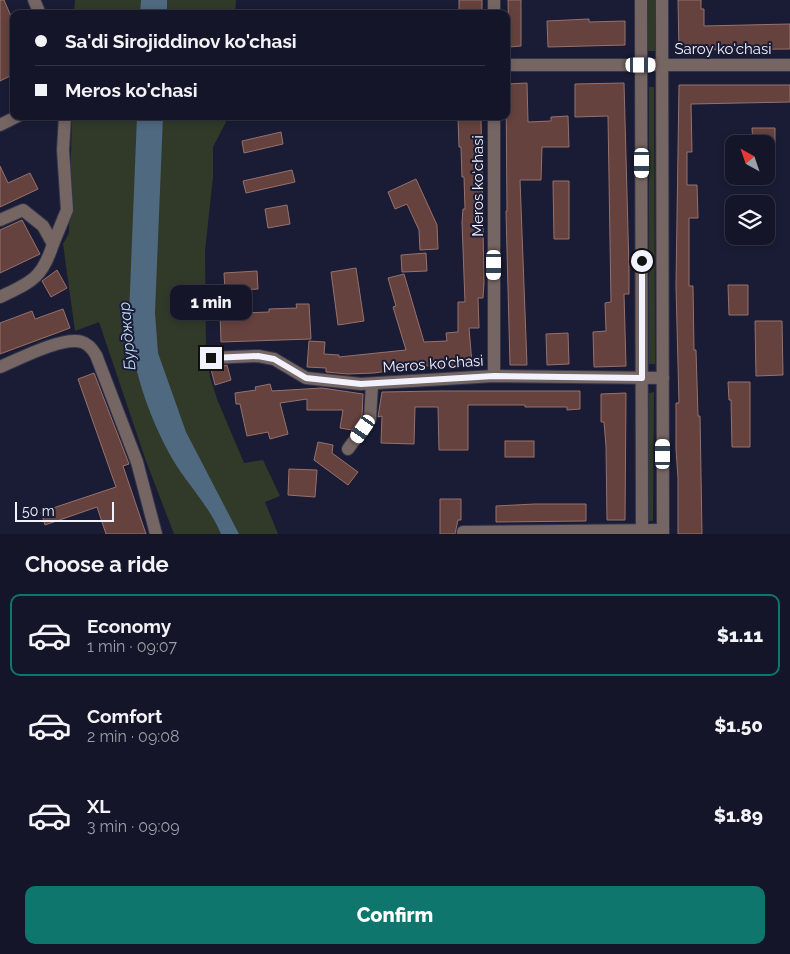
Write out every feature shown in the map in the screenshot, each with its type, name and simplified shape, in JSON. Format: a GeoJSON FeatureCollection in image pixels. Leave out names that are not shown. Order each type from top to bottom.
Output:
{"type":"FeatureCollection","features":[{"type":"Feature","properties":{"kind":"street"},"geometry":{"type":"LineString","coordinates":[[641,0],[642,532]]}},
{"type":"Feature","properties":{"kind":"street"},"geometry":{"type":"LineString","coordinates":[[463,532],[663,532],[662,0]]}},
{"type":"Feature","properties":{"kind":"street","name":"Saroy ko‘chasi"},"geometry":{"type":"LineString","coordinates":[[510,65],[790,65]]}},
{"type":"Feature","properties":{"kind":"street"},"geometry":{"type":"LineString","coordinates":[[0,297],[32,281],[47,262],[67,210],[63,150],[65,120]]}},
{"type":"Feature","properties":{"kind":"street","name":"Meros ko‘chasi"},"geometry":{"type":"LineString","coordinates":[[494,120],[494,376]]}},
{"type":"Feature","properties":{"kind":"street"},"geometry":{"type":"LineString","coordinates":[[0,220],[23,210],[42,226],[53,244]]}},
{"type":"Feature","properties":{"kind":"street"},"geometry":{"type":"LineString","coordinates":[[0,367],[66,342],[82,342],[92,350],[96,355],[137,462],[156,534]]}},
{"type":"Feature","properties":{"kind":"street","name":"Meros ko'chasi"},"geometry":{"type":"LineString","coordinates":[[211,358],[258,356],[274,359],[306,378],[372,384],[494,376],[663,378]]}},
{"type":"Feature","properties":{"kind":"street"},"geometry":{"type":"LineString","coordinates":[[348,449],[370,418],[372,384]]}},
{"type":"Feature","properties":{"kind":"green space"},"geometry":{"type":"Polygon","coordinates":[[[75,0],[236,0],[235,10],[74,10],[75,0]]]}},
{"type":"Feature","properties":{"kind":"green space"},"geometry":{"type":"Polygon","coordinates":[[[647,0],[655,0],[655,51],[647,51],[647,0]]]}},
{"type":"Feature","properties":{"kind":"green space"},"geometry":{"type":"Polygon","coordinates":[[[649,87],[654,87],[655,364],[649,364],[649,87]]]}},
{"type":"Feature","properties":{"kind":"green space"},"geometry":{"type":"Polygon","coordinates":[[[72,120],[226,120],[213,147],[213,177],[205,251],[206,351],[210,377],[217,399],[244,463],[263,460],[280,496],[265,502],[278,534],[174,534],[146,461],[99,322],[75,331],[63,244],[69,233],[72,120]]]}},
{"type":"Feature","properties":{"kind":"green space"},"geometry":{"type":"Polygon","coordinates":[[[654,392],[653,521],[648,521],[649,393],[654,392]]]}},
{"type":"Feature","properties":{"kind":"water"},"geometry":{"type":"Polygon","coordinates":[[[141,0],[167,0],[167,10],[140,10],[141,0]]]}},
{"type":"Feature","properties":{"kind":"water","name":"Бурджар"},"geometry":{"type":"Polygon","coordinates":[[[137,120],[163,120],[155,313],[158,353],[186,432],[239,534],[221,534],[205,505],[164,444],[142,390],[133,352],[129,315],[137,120]]]}},
{"type":"Feature","properties":{"kind":"building"},"geometry":{"type":"Polygon","coordinates":[[[0,0],[4,0],[10,14],[10,76],[0,81],[0,0]]]}},
{"type":"Feature","properties":{"kind":"building"},"geometry":{"type":"Polygon","coordinates":[[[459,0],[482,0],[482,10],[459,10],[459,0]]]}},
{"type":"Feature","properties":{"kind":"building"},"geometry":{"type":"Polygon","coordinates":[[[508,0],[521,0],[521,46],[510,47],[510,10],[508,10],[508,0]]]}},
{"type":"Feature","properties":{"kind":"building"},"geometry":{"type":"Polygon","coordinates":[[[678,0],[701,0],[701,9],[704,9],[704,26],[790,24],[790,49],[679,50],[678,0]]]}},
{"type":"Feature","properties":{"kind":"building"},"geometry":{"type":"Polygon","coordinates":[[[589,19],[589,22],[625,21],[625,45],[548,47],[547,21],[589,19]]]}},
{"type":"Feature","properties":{"kind":"building"},"geometry":{"type":"Polygon","coordinates":[[[527,83],[528,122],[551,121],[551,117],[568,116],[569,147],[542,147],[541,180],[520,180],[527,365],[510,365],[506,211],[506,120],[510,120],[510,84],[527,83]]]}},
{"type":"Feature","properties":{"kind":"building"},"geometry":{"type":"Polygon","coordinates":[[[624,83],[629,269],[629,294],[624,294],[626,366],[594,367],[593,332],[606,331],[605,303],[611,302],[608,116],[575,117],[575,84],[624,83]]]}},
{"type":"Feature","properties":{"kind":"building"},"geometry":{"type":"Polygon","coordinates":[[[679,85],[790,85],[790,102],[691,104],[692,152],[687,152],[687,185],[697,185],[698,218],[689,218],[689,286],[693,286],[694,350],[696,350],[698,416],[700,416],[702,534],[678,534],[676,403],[679,403],[676,286],[679,85]]]}},
{"type":"Feature","properties":{"kind":"building"},"geometry":{"type":"Polygon","coordinates":[[[458,120],[481,120],[484,283],[483,298],[478,298],[479,328],[469,328],[472,364],[402,367],[402,369],[374,373],[348,374],[326,372],[326,368],[307,367],[309,341],[325,342],[324,354],[339,355],[339,357],[406,350],[393,307],[396,306],[388,278],[404,274],[424,342],[447,341],[446,333],[458,332],[458,302],[465,302],[462,222],[463,209],[465,209],[464,177],[462,177],[461,147],[459,147],[458,120]]]}},
{"type":"Feature","properties":{"kind":"building"},"geometry":{"type":"Polygon","coordinates":[[[752,128],[775,128],[775,135],[752,135],[752,128]]]}},
{"type":"Feature","properties":{"kind":"building"},"geometry":{"type":"Polygon","coordinates":[[[281,132],[283,144],[244,153],[242,141],[281,132]]]}},
{"type":"Feature","properties":{"kind":"building"},"geometry":{"type":"Polygon","coordinates":[[[0,166],[8,183],[30,173],[38,189],[0,207],[0,166]]]}},
{"type":"Feature","properties":{"kind":"building"},"geometry":{"type":"Polygon","coordinates":[[[292,170],[295,182],[246,193],[243,181],[292,170]]]}},
{"type":"Feature","properties":{"kind":"building"},"geometry":{"type":"Polygon","coordinates":[[[416,179],[437,225],[438,249],[420,250],[419,230],[407,204],[395,209],[388,192],[416,179]]]}},
{"type":"Feature","properties":{"kind":"building"},"geometry":{"type":"Polygon","coordinates":[[[553,181],[569,181],[569,239],[554,239],[553,181]]]}},
{"type":"Feature","properties":{"kind":"building"},"geometry":{"type":"Polygon","coordinates":[[[287,205],[290,224],[268,228],[265,209],[287,205]]]}},
{"type":"Feature","properties":{"kind":"building"},"geometry":{"type":"Polygon","coordinates":[[[22,220],[40,254],[0,273],[0,230],[22,220]]]}},
{"type":"Feature","properties":{"kind":"building"},"geometry":{"type":"Polygon","coordinates":[[[426,253],[427,271],[402,272],[401,255],[426,253]]]}},
{"type":"Feature","properties":{"kind":"building"},"geometry":{"type":"Polygon","coordinates":[[[356,268],[364,321],[338,325],[331,272],[356,268]]]}},
{"type":"Feature","properties":{"kind":"building"},"geometry":{"type":"Polygon","coordinates":[[[57,270],[67,288],[51,297],[42,281],[57,270]]]}},
{"type":"Feature","properties":{"kind":"building"},"geometry":{"type":"Polygon","coordinates":[[[257,271],[258,289],[225,291],[224,273],[257,271]]]}},
{"type":"Feature","properties":{"kind":"building"},"geometry":{"type":"Polygon","coordinates":[[[728,285],[748,285],[748,315],[729,315],[728,285]]]}},
{"type":"Feature","properties":{"kind":"building"},"geometry":{"type":"Polygon","coordinates":[[[296,304],[309,304],[311,339],[221,342],[220,314],[269,312],[269,309],[297,308],[296,304]]]}},
{"type":"Feature","properties":{"kind":"building"},"geometry":{"type":"Polygon","coordinates":[[[63,309],[70,328],[0,354],[0,323],[32,311],[35,319],[63,309]]]}},
{"type":"Feature","properties":{"kind":"building"},"geometry":{"type":"Polygon","coordinates":[[[755,321],[782,321],[783,375],[756,376],[755,321]]]}},
{"type":"Feature","properties":{"kind":"building"},"geometry":{"type":"Polygon","coordinates":[[[568,333],[569,364],[547,365],[546,334],[568,333]]]}},
{"type":"Feature","properties":{"kind":"building"},"geometry":{"type":"Polygon","coordinates":[[[227,365],[231,380],[215,385],[211,369],[227,365]]]}},
{"type":"Feature","properties":{"kind":"building"},"geometry":{"type":"Polygon","coordinates":[[[94,373],[129,464],[123,466],[146,534],[106,534],[97,507],[45,525],[41,512],[116,487],[78,379],[94,373]]]}},
{"type":"Feature","properties":{"kind":"building"},"geometry":{"type":"Polygon","coordinates":[[[728,382],[750,382],[750,447],[732,447],[731,400],[729,400],[728,382]]]}},
{"type":"Feature","properties":{"kind":"building"},"geometry":{"type":"Polygon","coordinates":[[[270,384],[272,391],[322,388],[363,394],[362,416],[352,430],[340,428],[343,410],[307,410],[307,399],[280,403],[288,434],[270,439],[268,432],[247,436],[240,404],[236,404],[235,393],[256,390],[255,387],[270,384]]]}},
{"type":"Feature","properties":{"kind":"building"},"geometry":{"type":"Polygon","coordinates":[[[580,391],[580,409],[567,410],[567,407],[525,407],[525,405],[468,405],[468,450],[439,450],[438,407],[415,407],[414,444],[381,443],[382,416],[378,417],[382,392],[580,391]]]}},
{"type":"Feature","properties":{"kind":"building"},"geometry":{"type":"Polygon","coordinates":[[[626,393],[625,520],[607,520],[606,446],[604,422],[601,422],[601,394],[626,393]]]}},
{"type":"Feature","properties":{"kind":"building"},"geometry":{"type":"Polygon","coordinates":[[[505,441],[534,441],[534,457],[505,457],[505,441]]]}},
{"type":"Feature","properties":{"kind":"building"},"geometry":{"type":"Polygon","coordinates":[[[318,442],[333,445],[332,453],[358,472],[348,485],[314,460],[318,442]]]}},
{"type":"Feature","properties":{"kind":"building"},"geometry":{"type":"Polygon","coordinates":[[[289,469],[317,470],[315,497],[288,495],[289,469]]]}},
{"type":"Feature","properties":{"kind":"building"},"geometry":{"type":"Polygon","coordinates":[[[440,499],[461,499],[461,520],[458,520],[455,534],[440,534],[440,499]]]}},
{"type":"Feature","properties":{"kind":"building"},"geometry":{"type":"Polygon","coordinates":[[[586,504],[586,521],[496,522],[496,506],[586,504]]]}},
{"type":"Feature","properties":{"kind":"route"},"geometry":{"type":"LineString","coordinates":[[211,358],[258,356],[274,359],[306,378],[361,384],[494,376],[642,378],[642,261]]}}]}
